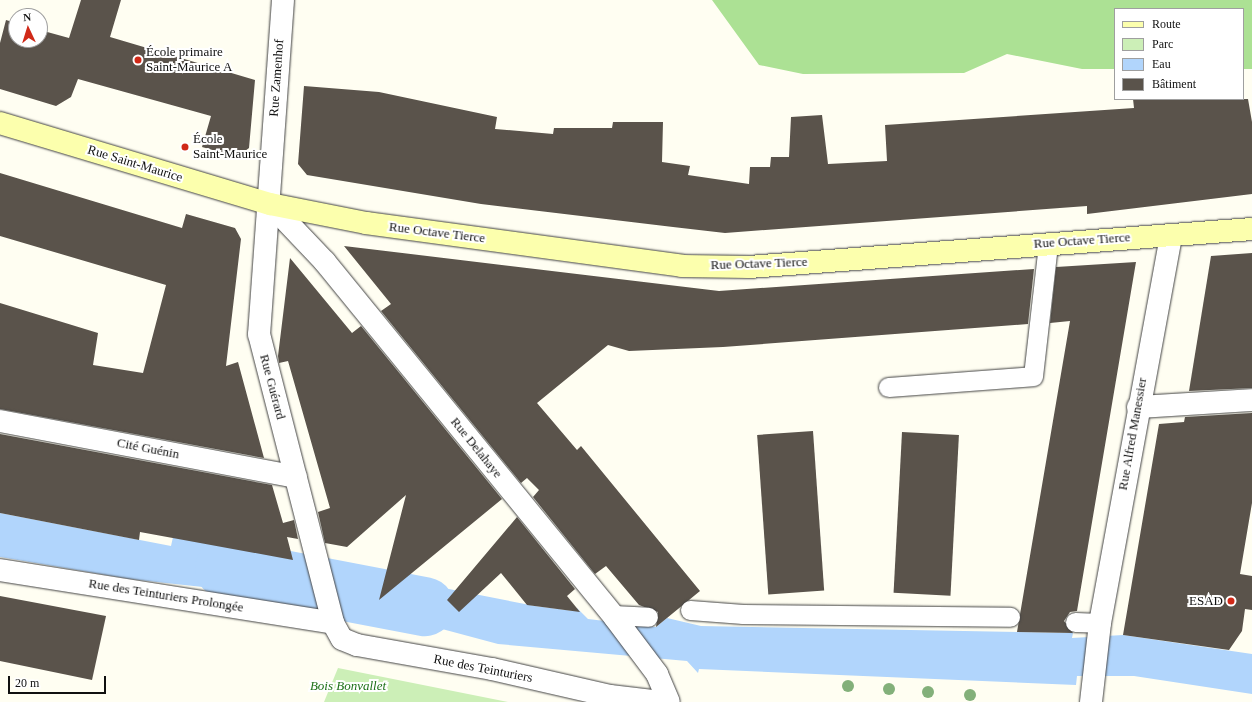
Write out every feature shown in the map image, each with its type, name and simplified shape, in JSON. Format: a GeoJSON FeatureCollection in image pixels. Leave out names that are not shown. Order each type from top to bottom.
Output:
{"type":"FeatureCollection","features":[{"type":"Feature","properties":{"kind":"street","name":"Rue Zamenhof"},"geometry":{"type":"LineString","coordinates":[[270,204],[283,0]]}},
{"type":"Feature","properties":{"kind":"street","name":"Rue Saint-Maurice"},"geometry":{"type":"LineString","coordinates":[[0,124],[270,204]]}},
{"type":"Feature","properties":{"kind":"street","name":"Rue Octave Tierce"},"geometry":{"type":"LineString","coordinates":[[270,204],[366,223],[682,266],[749,267],[1252,229]]}},
{"type":"Feature","properties":{"kind":"street","name":"Rue Guérard"},"geometry":{"type":"LineString","coordinates":[[270,204],[259,334],[330,614]]}},
{"type":"Feature","properties":{"kind":"street","name":"Rue Delahaye"},"geometry":{"type":"LineString","coordinates":[[270,204],[325,262],[614,617],[657,674],[669,702]]}},
{"type":"Feature","properties":{"kind":"street","name":"Rue Alfred Manessier"},"geometry":{"type":"LineString","coordinates":[[1093,694],[1100,628],[1138,407],[1171,235]]}},
{"type":"Feature","properties":{"kind":"street"},"geometry":{"type":"LineString","coordinates":[[1138,407],[1252,400]]}},
{"type":"Feature","properties":{"kind":"street","name":"Cité Guénin"},"geometry":{"type":"LineString","coordinates":[[0,421],[296,477]]}},
{"type":"Feature","properties":{"kind":"street","name":"Rue des Teinturiers Prolongée"},"geometry":{"type":"LineString","coordinates":[[0,570],[330,614]]}},
{"type":"Feature","properties":{"kind":"street","name":"Rue des Teinturiers"},"geometry":{"type":"LineString","coordinates":[[330,614],[342,639],[357,645],[492,669],[610,696],[660,702]]}},
{"type":"Feature","properties":{"kind":"lane"},"geometry":{"type":"LineString","coordinates":[[888,387],[1032,376],[1048,244]]}},
{"type":"Feature","properties":{"kind":"lane"},"geometry":{"type":"LineString","coordinates":[[690,610],[743,614],[1010,617]]}},
{"type":"Feature","properties":{"kind":"lane"},"geometry":{"type":"LineString","coordinates":[[614,617],[648,617]]}},
{"type":"Feature","properties":{"kind":"lane"},"geometry":{"type":"LineString","coordinates":[[1075,622],[1100,628]]}},
{"type":"Feature","properties":{"kind":"green space"},"geometry":{"type":"Polygon","coordinates":[[[712,0],[1252,0],[1252,69],[1244,69],[1244,8],[1114,8],[1114,69],[1082,69],[1007,54],[964,73],[803,74],[759,65],[712,0]]]}},
{"type":"Feature","properties":{"kind":"green space","name":"Bois Bonvallet"},"geometry":{"type":"Polygon","coordinates":[[[338,668],[508,702],[324,702],[338,668]]]}},
{"type":"Feature","properties":{"kind":"water"},"geometry":{"type":"Polygon","coordinates":[[[0,513],[171,546],[173,537],[301,560],[305,598],[129,579],[0,557],[0,513]]]}},
{"type":"Feature","properties":{"kind":"water"},"geometry":{"type":"Polygon","coordinates":[[[339,568],[399,584],[403,580],[535,606],[574,611],[577,608],[588,619],[656,627],[667,618],[701,626],[1073,633],[1072,638],[1123,635],[1252,654],[1252,694],[1134,676],[1077,676],[1076,685],[699,669],[698,673],[687,661],[498,644],[345,603],[339,568]]]}},
{"type":"Feature","properties":{"kind":"building"},"geometry":{"type":"Polygon","coordinates":[[[81,0],[121,0],[110,37],[255,80],[249,148],[237,157],[202,147],[211,116],[78,79],[71,97],[56,106],[0,89],[0,43],[6,20],[8,21],[8,48],[48,48],[48,32],[69,38],[81,0]]]}},
{"type":"Feature","properties":{"kind":"building"},"geometry":{"type":"Polygon","coordinates":[[[304,86],[379,92],[497,117],[495,129],[553,134],[554,128],[612,128],[613,122],[663,122],[662,162],[690,166],[688,175],[749,184],[750,167],[770,167],[771,157],[789,157],[791,117],[822,115],[828,164],[887,161],[885,125],[1134,108],[1133,100],[1248,99],[1252,122],[1252,194],[1087,214],[1087,206],[725,233],[481,204],[307,175],[298,164],[304,86]]]}},
{"type":"Feature","properties":{"kind":"building"},"geometry":{"type":"Polygon","coordinates":[[[0,173],[182,228],[186,214],[235,228],[241,239],[226,366],[238,362],[264,458],[0,409],[0,303],[98,333],[93,365],[143,373],[166,285],[0,236],[0,173]]]}},
{"type":"Feature","properties":{"kind":"building"},"geometry":{"type":"Polygon","coordinates":[[[344,246],[719,291],[1034,269],[1028,324],[723,347],[629,351],[608,345],[537,403],[577,450],[581,446],[700,591],[656,627],[658,612],[639,605],[606,566],[595,574],[533,497],[539,490],[527,478],[521,483],[381,311],[391,304],[344,246]]]}},
{"type":"Feature","properties":{"kind":"building"},"geometry":{"type":"Polygon","coordinates":[[[1252,253],[1252,388],[1189,391],[1211,256],[1252,253]]]}},
{"type":"Feature","properties":{"kind":"building"},"geometry":{"type":"Polygon","coordinates":[[[290,258],[352,333],[361,326],[502,499],[379,600],[406,495],[347,547],[325,543],[318,512],[330,508],[288,361],[279,363],[278,356],[290,258]]]}},
{"type":"Feature","properties":{"kind":"building"},"geometry":{"type":"Polygon","coordinates":[[[1136,262],[1077,611],[1070,612],[1064,621],[1073,633],[1017,632],[1070,321],[1050,323],[1056,267],[1136,262]]]}},
{"type":"Feature","properties":{"kind":"building"},"geometry":{"type":"Polygon","coordinates":[[[1252,413],[1252,503],[1240,574],[1252,576],[1252,610],[1245,609],[1242,631],[1229,650],[1123,635],[1159,424],[1184,422],[1185,417],[1252,413]]]}},
{"type":"Feature","properties":{"kind":"building"},"geometry":{"type":"Polygon","coordinates":[[[813,431],[824,591],[768,595],[757,435],[813,431]]]}},
{"type":"Feature","properties":{"kind":"building"},"geometry":{"type":"Polygon","coordinates":[[[902,432],[959,435],[950,596],[894,593],[902,432]]]}},
{"type":"Feature","properties":{"kind":"building"},"geometry":{"type":"Polygon","coordinates":[[[0,434],[272,485],[283,523],[294,520],[298,539],[287,537],[293,560],[140,532],[139,540],[0,513],[0,434]]]}},
{"type":"Feature","properties":{"kind":"building"},"geometry":{"type":"Polygon","coordinates":[[[517,517],[575,589],[567,596],[580,612],[527,605],[501,573],[459,612],[447,600],[517,517]]]}},
{"type":"Feature","properties":{"kind":"building"},"geometry":{"type":"Polygon","coordinates":[[[0,596],[106,616],[92,680],[0,661],[0,596]]]}},
{"type":"Feature","properties":{"kind":"waterway"},"geometry":{"type":"LineString","coordinates":[[224,568],[424,606]]}},
{"type":"Feature","properties":{"kind":"place","name":"École primaire Saint-Maurice A"},"geometry":{"type":"Point","coordinates":[138,60]}},
{"type":"Feature","properties":{"kind":"place","name":"École Saint-Maurice"},"geometry":{"type":"Point","coordinates":[185,147]}},
{"type":"Feature","properties":{"kind":"place","name":"ESAD"},"geometry":{"type":"Point","coordinates":[1231,601]}}]}
